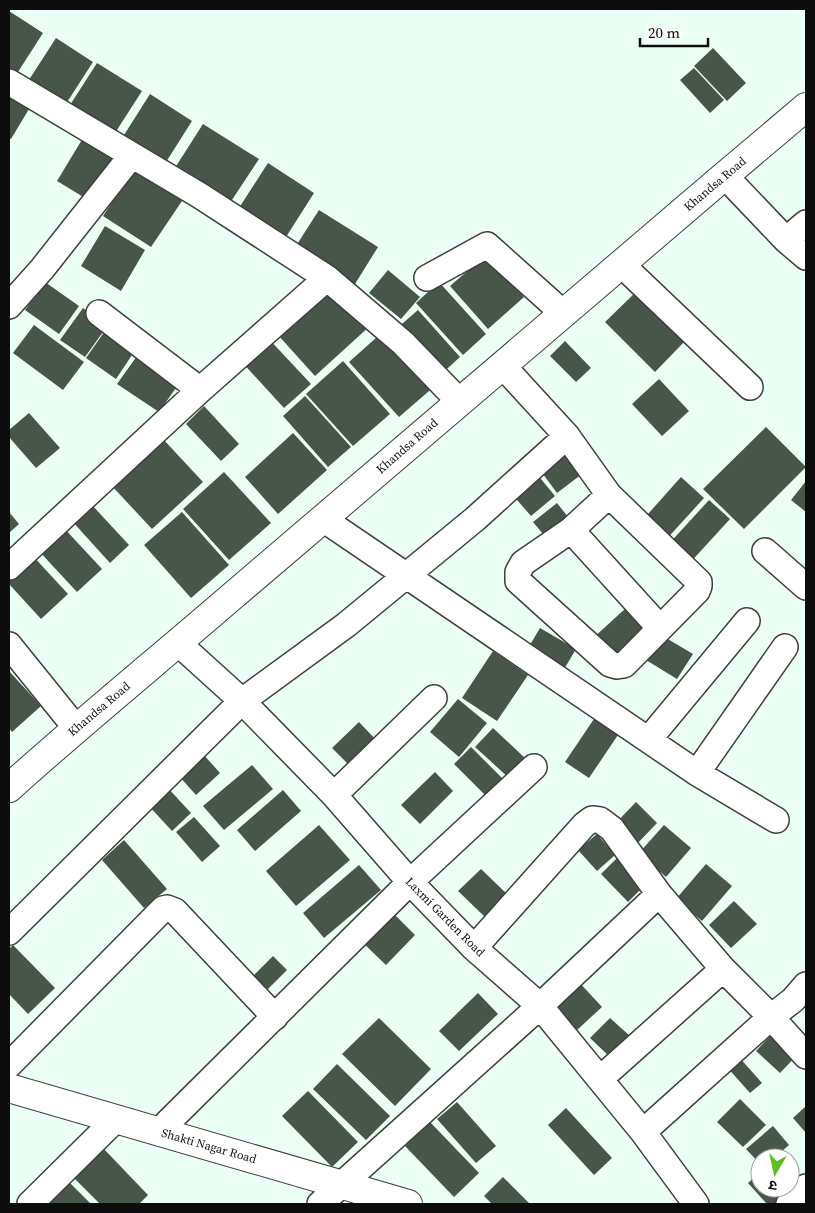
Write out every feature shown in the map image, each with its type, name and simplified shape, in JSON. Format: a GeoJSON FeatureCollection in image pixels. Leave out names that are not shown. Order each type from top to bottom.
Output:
{"type":"FeatureCollection","features":[{"type":"Feature","properties":{"kind":"street"},"geometry":{"type":"LineString","coordinates":[[9,82],[198,194],[327,278],[403,343],[459,401]]}},
{"type":"Feature","properties":{"kind":"street","name":"Khandsa Road"},"geometry":{"type":"LineString","coordinates":[[9,788],[76,728],[806,107]]}},
{"type":"Feature","properties":{"kind":"street"},"geometry":{"type":"LineString","coordinates":[[9,306],[42,269],[132,154]]}},
{"type":"Feature","properties":{"kind":"street"},"geometry":{"type":"LineString","coordinates":[[725,176],[786,240],[806,257]]}},
{"type":"Feature","properties":{"kind":"street"},"geometry":{"type":"LineString","coordinates":[[786,240],[806,223]]}},
{"type":"Feature","properties":{"kind":"street"},"geometry":{"type":"LineString","coordinates":[[427,278],[487,245],[563,313]]}},
{"type":"Feature","properties":{"kind":"street"},"geometry":{"type":"LineString","coordinates":[[621,264],[750,387]]}},
{"type":"Feature","properties":{"kind":"street"},"geometry":{"type":"LineString","coordinates":[[9,567],[200,390],[327,278]]}},
{"type":"Feature","properties":{"kind":"street"},"geometry":{"type":"LineString","coordinates":[[99,313],[200,390]]}},
{"type":"Feature","properties":{"kind":"street"},"geometry":{"type":"LineString","coordinates":[[502,365],[567,436],[609,495],[699,582],[697,590],[624,665],[617,666],[610,664],[518,581],[518,572],[523,563],[571,530],[609,495]]}},
{"type":"Feature","properties":{"kind":"street"},"geometry":{"type":"LineString","coordinates":[[9,932],[242,701],[346,625],[475,519],[567,436]]}},
{"type":"Feature","properties":{"kind":"street"},"geometry":{"type":"LineString","coordinates":[[323,519],[697,773],[776,820]]}},
{"type":"Feature","properties":{"kind":"street"},"geometry":{"type":"LineString","coordinates":[[571,530],[660,628]]}},
{"type":"Feature","properties":{"kind":"street"},"geometry":{"type":"LineString","coordinates":[[765,551],[806,587]]}},
{"type":"Feature","properties":{"kind":"street"},"geometry":{"type":"LineString","coordinates":[[649,739],[747,621]]}},
{"type":"Feature","properties":{"kind":"street","name":"Laxmi Garden Road"},"geometry":{"type":"LineString","coordinates":[[178,643],[242,701],[334,795],[410,882],[474,948],[540,1006],[643,1132],[696,1204]]}},
{"type":"Feature","properties":{"kind":"street"},"geometry":{"type":"LineString","coordinates":[[9,645],[76,728]]}},
{"type":"Feature","properties":{"kind":"street"},"geometry":{"type":"LineString","coordinates":[[697,773],[785,647]]}},
{"type":"Feature","properties":{"kind":"street"},"geometry":{"type":"LineString","coordinates":[[334,795],[434,698]]}},
{"type":"Feature","properties":{"kind":"street"},"geometry":{"type":"LineString","coordinates":[[159,1132],[410,882],[534,767]]}},
{"type":"Feature","properties":{"kind":"street"},"geometry":{"type":"LineString","coordinates":[[474,948],[584,825],[592,819],[600,820],[612,829],[659,894],[723,969],[771,1017],[806,1056]]}},
{"type":"Feature","properties":{"kind":"street"},"geometry":{"type":"LineString","coordinates":[[320,1204],[540,1006],[659,894]]}},
{"type":"Feature","properties":{"kind":"street"},"geometry":{"type":"LineString","coordinates":[[9,1065],[163,909],[167,908],[175,911],[274,1017]]}},
{"type":"Feature","properties":{"kind":"street"},"geometry":{"type":"LineString","coordinates":[[600,1079],[723,969]]}},
{"type":"Feature","properties":{"kind":"street"},"geometry":{"type":"LineString","coordinates":[[643,1132],[771,1017],[793,1000],[806,986]]}},
{"type":"Feature","properties":{"kind":"street","name":"Shakti Nagar Road"},"geometry":{"type":"LineString","coordinates":[[9,1088],[408,1204]]}},
{"type":"Feature","properties":{"kind":"street"},"geometry":{"type":"LineString","coordinates":[[30,1204],[116,1119]]}},
{"type":"Feature","properties":{"kind":"street"},"geometry":{"type":"LineString","coordinates":[[788,1204],[806,1188]]}},
{"type":"Feature","properties":{"kind":"building"},"geometry":{"type":"Polygon","coordinates":[[[9,11],[43,33],[16,75],[9,70],[9,11]]]}},
{"type":"Feature","properties":{"kind":"building"},"geometry":{"type":"Polygon","coordinates":[[[56,38],[93,62],[62,110],[25,86],[56,38]]]}},
{"type":"Feature","properties":{"kind":"building"},"geometry":{"type":"Polygon","coordinates":[[[713,48],[746,83],[727,101],[694,66],[713,48]]]}},
{"type":"Feature","properties":{"kind":"building"},"geometry":{"type":"Polygon","coordinates":[[[97,63],[142,91],[115,133],[70,105],[97,63]]]}},
{"type":"Feature","properties":{"kind":"building"},"geometry":{"type":"Polygon","coordinates":[[[694,68],[724,100],[710,113],[680,80],[694,68]]]}},
{"type":"Feature","properties":{"kind":"building"},"geometry":{"type":"Polygon","coordinates":[[[9,91],[32,104],[11,139],[9,138],[9,91]]]}},
{"type":"Feature","properties":{"kind":"building"},"geometry":{"type":"Polygon","coordinates":[[[150,94],[192,121],[161,170],[119,143],[150,94]]]}},
{"type":"Feature","properties":{"kind":"building"},"geometry":{"type":"Polygon","coordinates":[[[203,124],[259,159],[228,206],[173,171],[203,124]]]}},
{"type":"Feature","properties":{"kind":"building"},"geometry":{"type":"Polygon","coordinates":[[[86,133],[119,154],[90,201],[57,181],[86,133]]]}},
{"type":"Feature","properties":{"kind":"building"},"geometry":{"type":"Polygon","coordinates":[[[268,163],[314,193],[286,237],[239,208],[268,163]]]}},
{"type":"Feature","properties":{"kind":"building"},"geometry":{"type":"Polygon","coordinates":[[[137,164],[186,195],[151,247],[103,216],[137,164]]]}},
{"type":"Feature","properties":{"kind":"building"},"geometry":{"type":"Polygon","coordinates":[[[319,210],[378,247],[355,284],[296,246],[319,210]]]}},
{"type":"Feature","properties":{"kind":"building"},"geometry":{"type":"Polygon","coordinates":[[[105,226],[145,250],[121,291],[81,266],[105,226]]]}},
{"type":"Feature","properties":{"kind":"building"},"geometry":{"type":"Polygon","coordinates":[[[486,255],[524,297],[488,329],[450,286],[486,255]]]}},
{"type":"Feature","properties":{"kind":"building"},"geometry":{"type":"Polygon","coordinates":[[[388,270],[420,297],[401,319],[369,293],[388,270]]]}},
{"type":"Feature","properties":{"kind":"building"},"geometry":{"type":"Polygon","coordinates":[[[45,282],[79,306],[59,334],[25,310],[45,282]]]}},
{"type":"Feature","properties":{"kind":"building"},"geometry":{"type":"Polygon","coordinates":[[[439,282],[486,334],[463,355],[416,303],[439,282]]]}},
{"type":"Feature","properties":{"kind":"building"},"geometry":{"type":"Polygon","coordinates":[[[334,285],[371,325],[315,376],[278,335],[334,285]]]}},
{"type":"Feature","properties":{"kind":"building"},"geometry":{"type":"Polygon","coordinates":[[[636,292],[685,341],[655,372],[605,322],[636,292]]]}},
{"type":"Feature","properties":{"kind":"building"},"geometry":{"type":"Polygon","coordinates":[[[83,308],[108,325],[85,357],[60,340],[83,308]]]}},
{"type":"Feature","properties":{"kind":"building"},"geometry":{"type":"Polygon","coordinates":[[[418,310],[460,357],[437,378],[395,330],[418,310]]]}},
{"type":"Feature","properties":{"kind":"building"},"geometry":{"type":"Polygon","coordinates":[[[34,325],[84,362],[63,390],[13,353],[34,325]]]}},
{"type":"Feature","properties":{"kind":"building"},"geometry":{"type":"Polygon","coordinates":[[[107,328],[136,349],[116,379],[86,358],[107,328]]]}},
{"type":"Feature","properties":{"kind":"building"},"geometry":{"type":"Polygon","coordinates":[[[386,329],[436,385],[399,417],[349,362],[386,329]]]}},
{"type":"Feature","properties":{"kind":"building"},"geometry":{"type":"Polygon","coordinates":[[[266,336],[311,384],[284,408],[240,360],[266,336]]]}},
{"type":"Feature","properties":{"kind":"building"},"geometry":{"type":"Polygon","coordinates":[[[565,341],[591,368],[576,382],[550,356],[565,341]]]}},
{"type":"Feature","properties":{"kind":"building"},"geometry":{"type":"Polygon","coordinates":[[[137,356],[178,385],[159,412],[117,384],[137,356]]]}},
{"type":"Feature","properties":{"kind":"building"},"geometry":{"type":"Polygon","coordinates":[[[343,361],[390,414],[353,446],[306,394],[343,361]]]}},
{"type":"Feature","properties":{"kind":"building"},"geometry":{"type":"Polygon","coordinates":[[[659,379],[689,411],[662,436],[632,404],[659,379]]]}},
{"type":"Feature","properties":{"kind":"building"},"geometry":{"type":"Polygon","coordinates":[[[305,396],[351,447],[328,467],[283,416],[305,396]]]}},
{"type":"Feature","properties":{"kind":"building"},"geometry":{"type":"Polygon","coordinates":[[[204,406],[239,444],[221,461],[186,424],[204,406]]]}},
{"type":"Feature","properties":{"kind":"building"},"geometry":{"type":"Polygon","coordinates":[[[29,413],[60,448],[36,468],[9,437],[9,430],[29,413]]]}},
{"type":"Feature","properties":{"kind":"building"},"geometry":{"type":"Polygon","coordinates":[[[766,427],[806,467],[744,529],[703,489],[766,427]]]}},
{"type":"Feature","properties":{"kind":"building"},"geometry":{"type":"Polygon","coordinates":[[[293,433],[327,470],[278,514],[245,477],[293,433]]]}},
{"type":"Feature","properties":{"kind":"building"},"geometry":{"type":"Polygon","coordinates":[[[162,438],[203,482],[152,529],[111,485],[162,438]]]}},
{"type":"Feature","properties":{"kind":"building"},"geometry":{"type":"Polygon","coordinates":[[[565,452],[582,474],[557,493],[540,470],[565,452]]]}},
{"type":"Feature","properties":{"kind":"building"},"geometry":{"type":"Polygon","coordinates":[[[224,472],[271,523],[229,560],[183,509],[224,472]]]}},
{"type":"Feature","properties":{"kind":"building"},"geometry":{"type":"Polygon","coordinates":[[[536,473],[555,496],[531,516],[511,493],[536,473]]]}},
{"type":"Feature","properties":{"kind":"building"},"geometry":{"type":"Polygon","coordinates":[[[681,477],[704,498],[663,543],[640,523],[681,477]]]}},
{"type":"Feature","properties":{"kind":"building"},"geometry":{"type":"Polygon","coordinates":[[[806,481],[806,512],[791,500],[806,481]]]}},
{"type":"Feature","properties":{"kind":"building"},"geometry":{"type":"Polygon","coordinates":[[[709,500],[730,519],[687,566],[666,547],[709,500]]]}},
{"type":"Feature","properties":{"kind":"building"},"geometry":{"type":"Polygon","coordinates":[[[557,503],[572,522],[549,541],[533,522],[557,503]]]}},
{"type":"Feature","properties":{"kind":"building"},"geometry":{"type":"Polygon","coordinates":[[[91,504],[129,545],[110,563],[72,521],[91,504]]]}},
{"type":"Feature","properties":{"kind":"building"},"geometry":{"type":"Polygon","coordinates":[[[9,512],[19,524],[9,533],[9,512]]]}},
{"type":"Feature","properties":{"kind":"building"},"geometry":{"type":"Polygon","coordinates":[[[182,512],[229,565],[191,598],[144,545],[182,512]]]}},
{"type":"Feature","properties":{"kind":"building"},"geometry":{"type":"Polygon","coordinates":[[[62,526],[102,569],[77,592],[37,549],[62,526]]]}},
{"type":"Feature","properties":{"kind":"building"},"geometry":{"type":"Polygon","coordinates":[[[31,554],[68,594],[41,619],[9,584],[9,574],[31,554]]]}},
{"type":"Feature","properties":{"kind":"building"},"geometry":{"type":"Polygon","coordinates":[[[626,608],[644,627],[611,658],[592,639],[626,608]]]}},
{"type":"Feature","properties":{"kind":"building"},"geometry":{"type":"Polygon","coordinates":[[[540,628],[576,649],[563,671],[527,650],[540,628]]]}},
{"type":"Feature","properties":{"kind":"building"},"geometry":{"type":"Polygon","coordinates":[[[661,635],[693,654],[677,679],[646,660],[661,635]]]}},
{"type":"Feature","properties":{"kind":"building"},"geometry":{"type":"Polygon","coordinates":[[[493,651],[528,675],[497,721],[462,698],[493,651]]]}},
{"type":"Feature","properties":{"kind":"building"},"geometry":{"type":"Polygon","coordinates":[[[9,671],[41,706],[12,732],[9,728],[9,671]]]}},
{"type":"Feature","properties":{"kind":"building"},"geometry":{"type":"Polygon","coordinates":[[[458,699],[487,723],[459,757],[430,732],[458,699]]]}},
{"type":"Feature","properties":{"kind":"building"},"geometry":{"type":"Polygon","coordinates":[[[598,713],[622,729],[589,778],[565,762],[598,713]]]}},
{"type":"Feature","properties":{"kind":"building"},"geometry":{"type":"Polygon","coordinates":[[[359,722],[378,742],[351,767],[332,748],[359,722]]]}},
{"type":"Feature","properties":{"kind":"building"},"geometry":{"type":"Polygon","coordinates":[[[493,728],[526,759],[509,778],[475,747],[493,728]]]}},
{"type":"Feature","properties":{"kind":"building"},"geometry":{"type":"Polygon","coordinates":[[[471,747],[505,781],[488,798],[454,764],[471,747]]]}},
{"type":"Feature","properties":{"kind":"building"},"geometry":{"type":"Polygon","coordinates":[[[203,754],[220,773],[196,795],[179,776],[203,754]]]}},
{"type":"Feature","properties":{"kind":"building"},"geometry":{"type":"Polygon","coordinates":[[[252,765],[273,789],[224,830],[203,806],[252,765]]]}},
{"type":"Feature","properties":{"kind":"building"},"geometry":{"type":"Polygon","coordinates":[[[435,772],[453,791],[420,824],[401,805],[435,772]]]}},
{"type":"Feature","properties":{"kind":"building"},"geometry":{"type":"Polygon","coordinates":[[[167,787],[191,813],[172,831],[148,805],[167,787]]]}},
{"type":"Feature","properties":{"kind":"building"},"geometry":{"type":"Polygon","coordinates":[[[283,790],[301,811],[255,851],[237,830],[283,790]]]}},
{"type":"Feature","properties":{"kind":"building"},"geometry":{"type":"Polygon","coordinates":[[[636,802],[657,823],[634,847],[613,826],[636,802]]]}},
{"type":"Feature","properties":{"kind":"building"},"geometry":{"type":"Polygon","coordinates":[[[194,817],[220,846],[202,862],[176,832],[194,817]]]}},
{"type":"Feature","properties":{"kind":"building"},"geometry":{"type":"Polygon","coordinates":[[[319,825],[350,860],[296,906],[266,871],[319,825]]]}},
{"type":"Feature","properties":{"kind":"building"},"geometry":{"type":"Polygon","coordinates":[[[664,825],[691,848],[666,877],[639,853],[664,825]]]}},
{"type":"Feature","properties":{"kind":"building"},"geometry":{"type":"Polygon","coordinates":[[[597,834],[615,855],[597,871],[578,850],[597,834]]]}},
{"type":"Feature","properties":{"kind":"building"},"geometry":{"type":"Polygon","coordinates":[[[124,840],[167,889],[144,908],[102,860],[124,840]]]}},
{"type":"Feature","properties":{"kind":"building"},"geometry":{"type":"Polygon","coordinates":[[[618,857],[645,885],[628,902],[601,874],[618,857]]]}},
{"type":"Feature","properties":{"kind":"building"},"geometry":{"type":"Polygon","coordinates":[[[706,864],[732,886],[702,921],[676,899],[706,864]]]}},
{"type":"Feature","properties":{"kind":"building"},"geometry":{"type":"Polygon","coordinates":[[[359,865],[381,890],[324,938],[303,913],[359,865]]]}},
{"type":"Feature","properties":{"kind":"building"},"geometry":{"type":"Polygon","coordinates":[[[481,869],[508,895],[485,917],[458,891],[481,869]]]}},
{"type":"Feature","properties":{"kind":"building"},"geometry":{"type":"Polygon","coordinates":[[[734,901],[757,924],[731,948],[709,925],[734,901]]]}},
{"type":"Feature","properties":{"kind":"building"},"geometry":{"type":"Polygon","coordinates":[[[389,909],[415,935],[386,965],[359,939],[389,909]]]}},
{"type":"Feature","properties":{"kind":"building"},"geometry":{"type":"Polygon","coordinates":[[[13,945],[55,988],[28,1014],[9,994],[9,949],[13,945]]]}},
{"type":"Feature","properties":{"kind":"building"},"geometry":{"type":"Polygon","coordinates":[[[273,956],[287,970],[263,994],[249,980],[273,956]]]}},
{"type":"Feature","properties":{"kind":"building"},"geometry":{"type":"Polygon","coordinates":[[[577,980],[602,1007],[577,1030],[551,1003],[577,980]]]}},
{"type":"Feature","properties":{"kind":"building"},"geometry":{"type":"Polygon","coordinates":[[[478,993],[498,1014],[459,1051],[439,1031],[478,993]]]}},
{"type":"Feature","properties":{"kind":"building"},"geometry":{"type":"Polygon","coordinates":[[[379,1018],[431,1069],[395,1106],[342,1054],[379,1018]]]}},
{"type":"Feature","properties":{"kind":"building"},"geometry":{"type":"Polygon","coordinates":[[[610,1018],[631,1037],[611,1058],[590,1038],[610,1018]]]}},
{"type":"Feature","properties":{"kind":"building"},"geometry":{"type":"Polygon","coordinates":[[[776,1030],[800,1052],[780,1073],[756,1051],[776,1030]]]}},
{"type":"Feature","properties":{"kind":"building"},"geometry":{"type":"Polygon","coordinates":[[[738,1056],[762,1083],[750,1093],[726,1066],[738,1056]]]}},
{"type":"Feature","properties":{"kind":"building"},"geometry":{"type":"Polygon","coordinates":[[[337,1064],[390,1116],[366,1140],[313,1089],[337,1064]]]}},
{"type":"Feature","properties":{"kind":"building"},"geometry":{"type":"Polygon","coordinates":[[[308,1091],[358,1142],[332,1167],[282,1116],[308,1091]]]}},
{"type":"Feature","properties":{"kind":"building"},"geometry":{"type":"Polygon","coordinates":[[[740,1099],[766,1125],[743,1147],[717,1122],[740,1099]]]}},
{"type":"Feature","properties":{"kind":"building"},"geometry":{"type":"Polygon","coordinates":[[[457,1102],[496,1146],[476,1163],[437,1119],[457,1102]]]}},
{"type":"Feature","properties":{"kind":"building"},"geometry":{"type":"Polygon","coordinates":[[[806,1106],[806,1133],[793,1118],[806,1106]]]}},
{"type":"Feature","properties":{"kind":"building"},"geometry":{"type":"Polygon","coordinates":[[[566,1108],[612,1158],[594,1175],[548,1125],[566,1108]]]}},
{"type":"Feature","properties":{"kind":"building"},"geometry":{"type":"Polygon","coordinates":[[[430,1122],[479,1173],[454,1197],[405,1146],[430,1122]]]}},
{"type":"Feature","properties":{"kind":"building"},"geometry":{"type":"Polygon","coordinates":[[[773,1126],[789,1145],[786,1148],[750,1148],[750,1153],[746,1149],[773,1126]]]}},
{"type":"Feature","properties":{"kind":"building"},"geometry":{"type":"Polygon","coordinates":[[[102,1147],[148,1195],[139,1204],[100,1204],[72,1176],[102,1147]]]}},
{"type":"Feature","properties":{"kind":"building"},"geometry":{"type":"Polygon","coordinates":[[[64,1177],[91,1204],[35,1204],[64,1177]]]}},
{"type":"Feature","properties":{"kind":"building"},"geometry":{"type":"Polygon","coordinates":[[[503,1177],[530,1204],[492,1204],[484,1196],[503,1177]]]}},
{"type":"Feature","properties":{"kind":"building"},"geometry":{"type":"Polygon","coordinates":[[[762,1198],[785,1198],[778,1204],[767,1204],[762,1198]]]}}]}
